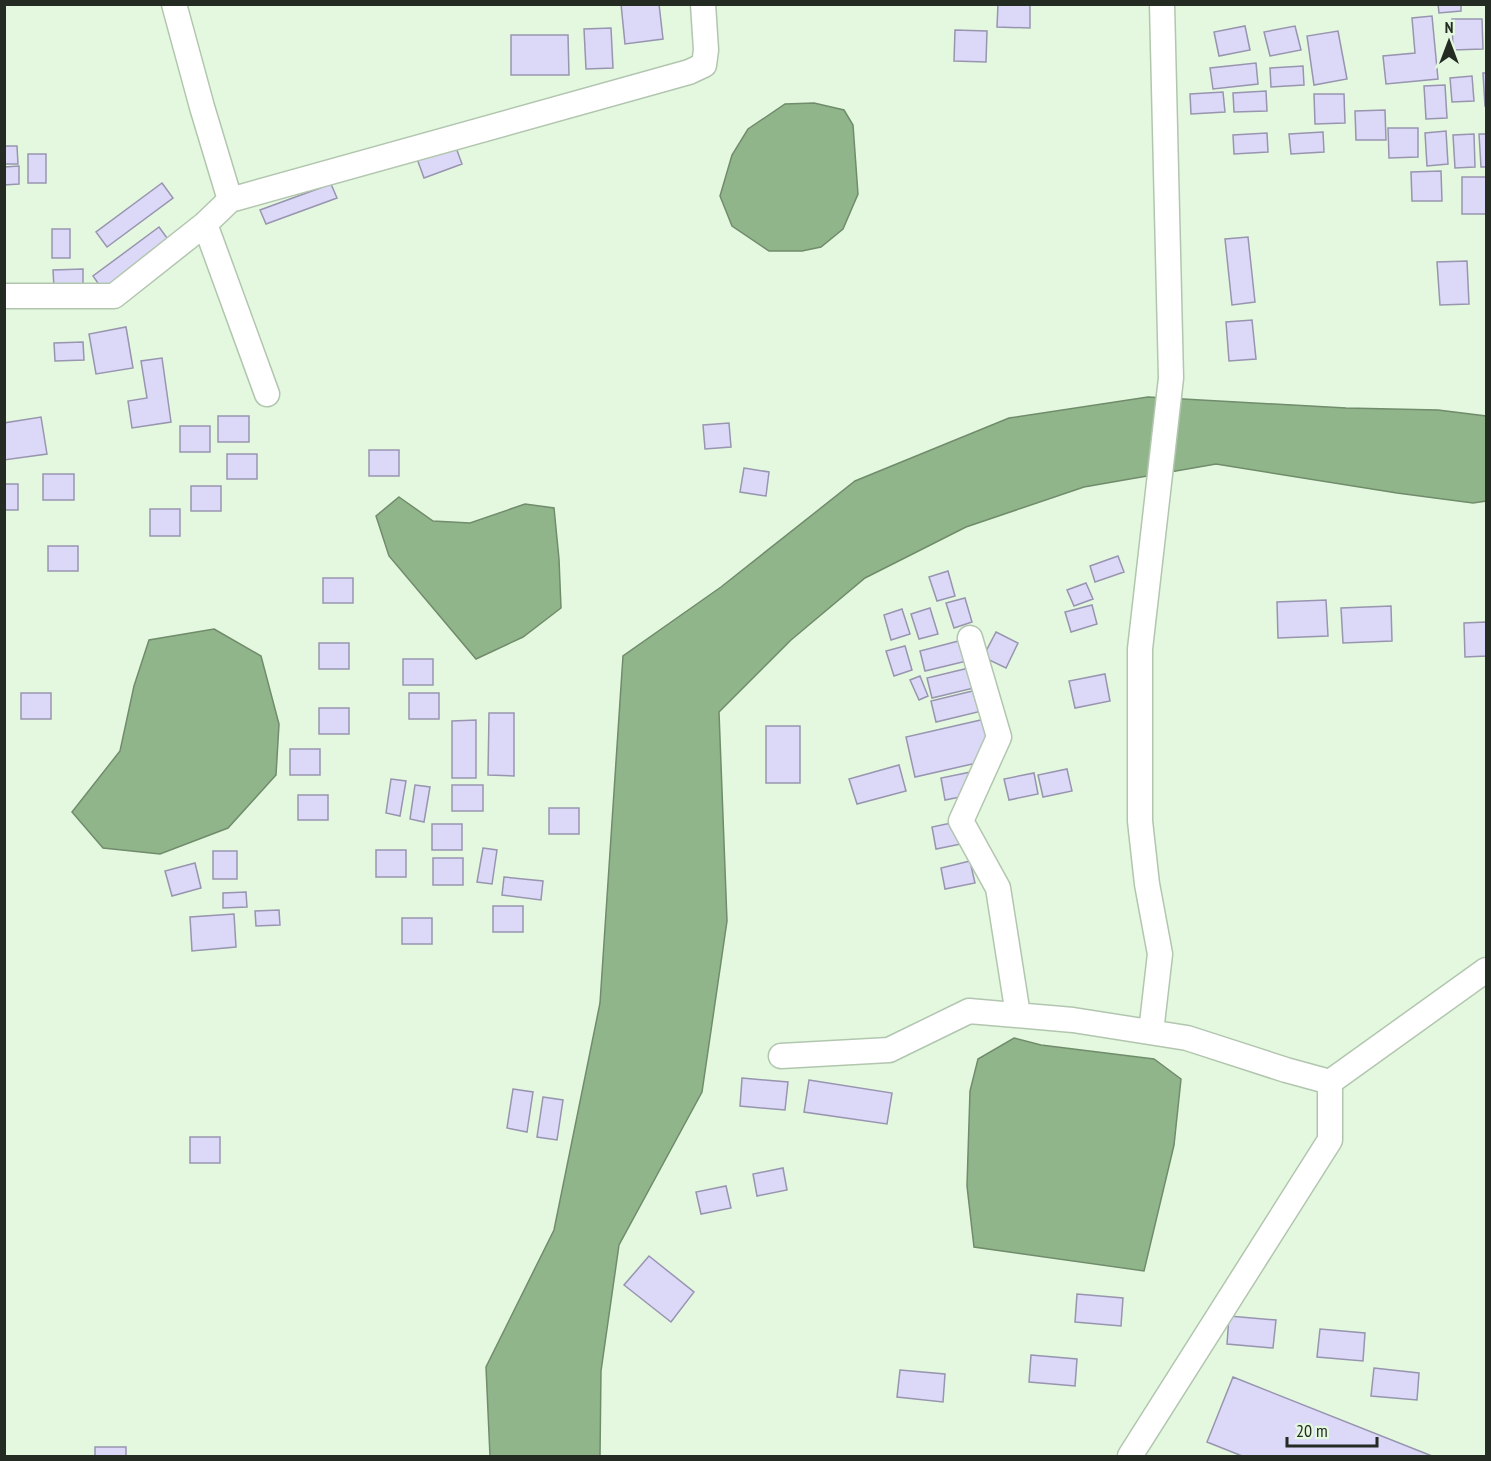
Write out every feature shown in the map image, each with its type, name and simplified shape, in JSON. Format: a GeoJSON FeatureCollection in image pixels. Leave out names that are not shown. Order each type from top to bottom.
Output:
{"type":"FeatureCollection","features":[{"type":"Feature","properties":{"kind":"street"},"geometry":{"type":"LineString","coordinates":[[174,4],[202,107],[231,200]]}},
{"type":"Feature","properties":{"kind":"street"},"geometry":{"type":"LineString","coordinates":[[4,296],[114,296],[205,224],[231,200],[689,72],[704,65],[706,50],[703,4]]}},
{"type":"Feature","properties":{"kind":"street"},"geometry":{"type":"LineString","coordinates":[[1151,1032],[1160,954],[1140,821],[1140,649],[1171,378],[1162,4]]}},
{"type":"Feature","properties":{"kind":"street"},"geometry":{"type":"LineString","coordinates":[[205,224],[267,394]]}},
{"type":"Feature","properties":{"kind":"street"},"geometry":{"type":"LineString","coordinates":[[970,638],[999,737],[961,821],[998,888],[1018,1015]]}},
{"type":"Feature","properties":{"kind":"street"},"geometry":{"type":"LineString","coordinates":[[1330,1082],[1486,970]]}},
{"type":"Feature","properties":{"kind":"street"},"geometry":{"type":"LineString","coordinates":[[781,1056],[889,1050],[969,1011],[1073,1020],[1187,1038],[1330,1082]]}},
{"type":"Feature","properties":{"kind":"street"},"geometry":{"type":"LineString","coordinates":[[1130,1456],[1330,1140],[1330,1082]]}},
{"type":"Feature","properties":{"kind":"shaded area"},"geometry":{"type":"Polygon","coordinates":[[[814,103],[844,110],[853,125],[858,194],[843,229],[821,247],[802,251],[769,251],[732,226],[720,196],[732,155],[748,129],[785,104],[814,103]]]}},
{"type":"Feature","properties":{"kind":"shaded area"},"geometry":{"type":"Polygon","coordinates":[[[1148,397],[1346,408],[1438,410],[1486,416],[1486,501],[1473,503],[1397,493],[1216,464],[1084,487],[966,527],[865,578],[791,640],[719,712],[727,921],[702,1092],[619,1245],[601,1371],[600,1456],[490,1456],[486,1367],[554,1230],[600,1003],[623,656],[721,587],[855,481],[1009,418],[1148,397]]]}},
{"type":"Feature","properties":{"kind":"shaded area"},"geometry":{"type":"Polygon","coordinates":[[[399,497],[433,521],[470,523],[525,504],[554,508],[561,608],[523,637],[476,659],[389,556],[376,516],[399,497]]]}},
{"type":"Feature","properties":{"kind":"shaded area"},"geometry":{"type":"Polygon","coordinates":[[[214,629],[261,656],[279,724],[276,775],[228,828],[160,854],[103,848],[72,812],[120,751],[134,686],[149,640],[214,629]]]}},
{"type":"Feature","properties":{"kind":"shaded area"},"geometry":{"type":"Polygon","coordinates":[[[1014,1038],[1041,1045],[1154,1059],[1181,1079],[1174,1145],[1144,1271],[974,1247],[967,1186],[970,1091],[978,1059],[1014,1038]]]}},
{"type":"Feature","properties":{"kind":"building"},"geometry":{"type":"Polygon","coordinates":[[[621,4],[659,4],[663,39],[625,44],[621,4]]]}},
{"type":"Feature","properties":{"kind":"building"},"geometry":{"type":"Polygon","coordinates":[[[998,4],[1030,4],[1030,28],[997,27],[998,4]]]}},
{"type":"Feature","properties":{"kind":"building"},"geometry":{"type":"Polygon","coordinates":[[[1438,4],[1461,4],[1461,11],[1439,13],[1438,4]]]}},
{"type":"Feature","properties":{"kind":"building"},"geometry":{"type":"Polygon","coordinates":[[[1432,16],[1438,79],[1386,84],[1383,56],[1415,53],[1412,18],[1432,16]]]}},
{"type":"Feature","properties":{"kind":"building"},"geometry":{"type":"Polygon","coordinates":[[[1452,19],[1482,19],[1483,49],[1453,50],[1452,19]]]}},
{"type":"Feature","properties":{"kind":"building"},"geometry":{"type":"Polygon","coordinates":[[[1245,26],[1250,50],[1219,56],[1214,32],[1245,26]]]}},
{"type":"Feature","properties":{"kind":"building"},"geometry":{"type":"Polygon","coordinates":[[[1295,26],[1301,50],[1270,56],[1264,32],[1295,26]]]}},
{"type":"Feature","properties":{"kind":"building"},"geometry":{"type":"Polygon","coordinates":[[[611,28],[613,68],[586,69],[584,29],[611,28]]]}},
{"type":"Feature","properties":{"kind":"building"},"geometry":{"type":"Polygon","coordinates":[[[955,30],[987,31],[986,62],[954,61],[955,30]]]}},
{"type":"Feature","properties":{"kind":"building"},"geometry":{"type":"Polygon","coordinates":[[[1338,31],[1347,79],[1314,85],[1307,36],[1338,31]]]}},
{"type":"Feature","properties":{"kind":"building"},"geometry":{"type":"Polygon","coordinates":[[[511,35],[568,35],[569,75],[511,75],[511,35]]]}},
{"type":"Feature","properties":{"kind":"building"},"geometry":{"type":"Polygon","coordinates":[[[1256,63],[1258,84],[1213,89],[1210,68],[1256,63]]]}},
{"type":"Feature","properties":{"kind":"building"},"geometry":{"type":"Polygon","coordinates":[[[1303,66],[1304,85],[1271,87],[1270,68],[1303,66]]]}},
{"type":"Feature","properties":{"kind":"building"},"geometry":{"type":"Polygon","coordinates":[[[1483,73],[1486,73],[1486,106],[1485,106],[1483,73]]]}},
{"type":"Feature","properties":{"kind":"building"},"geometry":{"type":"Polygon","coordinates":[[[1472,76],[1474,101],[1452,102],[1450,78],[1472,76]]]}},
{"type":"Feature","properties":{"kind":"building"},"geometry":{"type":"Polygon","coordinates":[[[1445,85],[1447,118],[1426,119],[1424,86],[1445,85]]]}},
{"type":"Feature","properties":{"kind":"building"},"geometry":{"type":"Polygon","coordinates":[[[1266,91],[1267,111],[1234,112],[1233,93],[1266,91]]]}},
{"type":"Feature","properties":{"kind":"building"},"geometry":{"type":"Polygon","coordinates":[[[1223,92],[1225,112],[1191,114],[1190,94],[1223,92]]]}},
{"type":"Feature","properties":{"kind":"building"},"geometry":{"type":"Polygon","coordinates":[[[1314,94],[1344,94],[1345,123],[1315,124],[1314,94]]]}},
{"type":"Feature","properties":{"kind":"building"},"geometry":{"type":"Polygon","coordinates":[[[1385,110],[1386,140],[1356,140],[1355,111],[1385,110]]]}},
{"type":"Feature","properties":{"kind":"building"},"geometry":{"type":"Polygon","coordinates":[[[1388,128],[1418,128],[1418,157],[1389,158],[1388,128]]]}},
{"type":"Feature","properties":{"kind":"building"},"geometry":{"type":"Polygon","coordinates":[[[1446,131],[1448,164],[1427,166],[1425,133],[1446,131]]]}},
{"type":"Feature","properties":{"kind":"building"},"geometry":{"type":"Polygon","coordinates":[[[1323,132],[1324,152],[1291,154],[1289,134],[1323,132]]]}},
{"type":"Feature","properties":{"kind":"building"},"geometry":{"type":"Polygon","coordinates":[[[1267,133],[1268,152],[1234,154],[1233,135],[1267,133]]]}},
{"type":"Feature","properties":{"kind":"building"},"geometry":{"type":"Polygon","coordinates":[[[1474,134],[1475,167],[1455,168],[1453,135],[1474,134]]]}},
{"type":"Feature","properties":{"kind":"building"},"geometry":{"type":"Polygon","coordinates":[[[1479,134],[1486,134],[1486,167],[1481,167],[1479,134]]]}},
{"type":"Feature","properties":{"kind":"building"},"geometry":{"type":"Polygon","coordinates":[[[454,142],[462,164],[424,178],[416,156],[454,142]]]}},
{"type":"Feature","properties":{"kind":"building"},"geometry":{"type":"Polygon","coordinates":[[[4,146],[17,146],[18,164],[4,164],[4,146]]]}},
{"type":"Feature","properties":{"kind":"building"},"geometry":{"type":"Polygon","coordinates":[[[28,154],[46,154],[46,183],[28,183],[28,154]]]}},
{"type":"Feature","properties":{"kind":"building"},"geometry":{"type":"Polygon","coordinates":[[[19,166],[19,184],[4,185],[4,167],[19,166]]]}},
{"type":"Feature","properties":{"kind":"building"},"geometry":{"type":"Polygon","coordinates":[[[1441,171],[1442,201],[1412,201],[1411,172],[1441,171]]]}},
{"type":"Feature","properties":{"kind":"building"},"geometry":{"type":"Polygon","coordinates":[[[1462,177],[1486,177],[1486,214],[1462,214],[1462,177]]]}},
{"type":"Feature","properties":{"kind":"building"},"geometry":{"type":"Polygon","coordinates":[[[162,183],[173,198],[107,247],[96,232],[162,183]]]}},
{"type":"Feature","properties":{"kind":"building"},"geometry":{"type":"Polygon","coordinates":[[[331,184],[337,198],[266,224],[260,210],[331,184]]]}},
{"type":"Feature","properties":{"kind":"building"},"geometry":{"type":"Polygon","coordinates":[[[159,227],[170,242],[104,292],[93,276],[159,227]]]}},
{"type":"Feature","properties":{"kind":"building"},"geometry":{"type":"Polygon","coordinates":[[[52,229],[70,229],[70,258],[52,258],[52,229]]]}},
{"type":"Feature","properties":{"kind":"building"},"geometry":{"type":"Polygon","coordinates":[[[1248,237],[1255,302],[1232,305],[1225,239],[1248,237]]]}},
{"type":"Feature","properties":{"kind":"building"},"geometry":{"type":"Polygon","coordinates":[[[1467,261],[1469,304],[1440,305],[1437,262],[1467,261]]]}},
{"type":"Feature","properties":{"kind":"building"},"geometry":{"type":"Polygon","coordinates":[[[83,269],[83,287],[54,288],[53,270],[83,269]]]}},
{"type":"Feature","properties":{"kind":"building"},"geometry":{"type":"Polygon","coordinates":[[[1252,320],[1256,359],[1229,361],[1226,322],[1252,320]]]}},
{"type":"Feature","properties":{"kind":"building"},"geometry":{"type":"Polygon","coordinates":[[[126,327],[133,368],[96,374],[89,334],[126,327]]]}},
{"type":"Feature","properties":{"kind":"building"},"geometry":{"type":"Polygon","coordinates":[[[83,342],[84,360],[55,361],[54,343],[83,342]]]}},
{"type":"Feature","properties":{"kind":"building"},"geometry":{"type":"Polygon","coordinates":[[[162,358],[171,422],[132,428],[128,401],[147,398],[141,361],[162,358]]]}},
{"type":"Feature","properties":{"kind":"building"},"geometry":{"type":"Polygon","coordinates":[[[218,416],[249,416],[249,442],[218,442],[218,416]]]}},
{"type":"Feature","properties":{"kind":"building"},"geometry":{"type":"Polygon","coordinates":[[[41,417],[47,454],[4,460],[4,423],[41,417]]]}},
{"type":"Feature","properties":{"kind":"building"},"geometry":{"type":"Polygon","coordinates":[[[729,423],[731,447],[705,449],[703,425],[729,423]]]}},
{"type":"Feature","properties":{"kind":"building"},"geometry":{"type":"Polygon","coordinates":[[[180,426],[210,426],[210,452],[180,452],[180,426]]]}},
{"type":"Feature","properties":{"kind":"building"},"geometry":{"type":"Polygon","coordinates":[[[369,450],[399,450],[399,476],[369,476],[369,450]]]}},
{"type":"Feature","properties":{"kind":"building"},"geometry":{"type":"Polygon","coordinates":[[[227,454],[257,454],[257,479],[227,479],[227,454]]]}},
{"type":"Feature","properties":{"kind":"building"},"geometry":{"type":"Polygon","coordinates":[[[744,468],[769,472],[766,496],[740,492],[744,468]]]}},
{"type":"Feature","properties":{"kind":"building"},"geometry":{"type":"Polygon","coordinates":[[[43,474],[74,474],[74,500],[43,500],[43,474]]]}},
{"type":"Feature","properties":{"kind":"building"},"geometry":{"type":"Polygon","coordinates":[[[4,484],[18,484],[18,510],[4,510],[4,484]]]}},
{"type":"Feature","properties":{"kind":"building"},"geometry":{"type":"Polygon","coordinates":[[[191,486],[221,486],[221,511],[191,511],[191,486]]]}},
{"type":"Feature","properties":{"kind":"building"},"geometry":{"type":"Polygon","coordinates":[[[150,509],[180,509],[180,536],[150,536],[150,509]]]}},
{"type":"Feature","properties":{"kind":"building"},"geometry":{"type":"Polygon","coordinates":[[[48,546],[78,546],[78,571],[48,571],[48,546]]]}},
{"type":"Feature","properties":{"kind":"building"},"geometry":{"type":"Polygon","coordinates":[[[1118,556],[1124,572],[1095,582],[1090,566],[1118,556]]]}},
{"type":"Feature","properties":{"kind":"building"},"geometry":{"type":"Polygon","coordinates":[[[948,571],[955,596],[937,601],[929,577],[948,571]]]}},
{"type":"Feature","properties":{"kind":"building"},"geometry":{"type":"Polygon","coordinates":[[[323,578],[353,578],[353,603],[323,603],[323,578]]]}},
{"type":"Feature","properties":{"kind":"building"},"geometry":{"type":"Polygon","coordinates":[[[1086,583],[1093,599],[1074,606],[1067,590],[1086,583]]]}},
{"type":"Feature","properties":{"kind":"building"},"geometry":{"type":"Polygon","coordinates":[[[965,598],[972,622],[954,628],[946,603],[965,598]]]}},
{"type":"Feature","properties":{"kind":"building"},"geometry":{"type":"Polygon","coordinates":[[[1326,600],[1328,636],[1278,638],[1277,602],[1326,600]]]}},
{"type":"Feature","properties":{"kind":"building"},"geometry":{"type":"Polygon","coordinates":[[[1092,605],[1097,624],[1071,632],[1065,612],[1092,605]]]}},
{"type":"Feature","properties":{"kind":"building"},"geometry":{"type":"Polygon","coordinates":[[[1391,606],[1392,641],[1343,643],[1341,608],[1391,606]]]}},
{"type":"Feature","properties":{"kind":"building"},"geometry":{"type":"Polygon","coordinates":[[[930,608],[938,634],[919,639],[911,614],[930,608]]]}},
{"type":"Feature","properties":{"kind":"building"},"geometry":{"type":"Polygon","coordinates":[[[902,609],[910,634],[891,640],[884,615],[902,609]]]}},
{"type":"Feature","properties":{"kind":"building"},"geometry":{"type":"Polygon","coordinates":[[[1486,622],[1486,656],[1465,657],[1464,623],[1486,622]]]}},
{"type":"Feature","properties":{"kind":"building"},"geometry":{"type":"Polygon","coordinates":[[[996,632],[1018,643],[1006,668],[983,657],[996,632]]]}},
{"type":"Feature","properties":{"kind":"building"},"geometry":{"type":"Polygon","coordinates":[[[970,638],[975,659],[925,671],[920,651],[970,638]]]}},
{"type":"Feature","properties":{"kind":"building"},"geometry":{"type":"Polygon","coordinates":[[[319,643],[349,643],[349,669],[319,669],[319,643]]]}},
{"type":"Feature","properties":{"kind":"building"},"geometry":{"type":"Polygon","coordinates":[[[905,646],[912,670],[894,676],[886,651],[905,646]]]}},
{"type":"Feature","properties":{"kind":"building"},"geometry":{"type":"Polygon","coordinates":[[[403,659],[433,659],[433,685],[403,685],[403,659]]]}},
{"type":"Feature","properties":{"kind":"building"},"geometry":{"type":"Polygon","coordinates":[[[977,666],[982,686],[932,698],[927,678],[977,666]]]}},
{"type":"Feature","properties":{"kind":"building"},"geometry":{"type":"Polygon","coordinates":[[[1105,674],[1110,701],[1075,708],[1069,681],[1105,674]]]}},
{"type":"Feature","properties":{"kind":"building"},"geometry":{"type":"Polygon","coordinates":[[[920,676],[928,696],[919,700],[910,680],[920,676]]]}},
{"type":"Feature","properties":{"kind":"building"},"geometry":{"type":"Polygon","coordinates":[[[981,689],[986,710],[936,722],[931,701],[981,689]]]}},
{"type":"Feature","properties":{"kind":"building"},"geometry":{"type":"Polygon","coordinates":[[[21,693],[51,693],[51,719],[21,719],[21,693]]]}},
{"type":"Feature","properties":{"kind":"building"},"geometry":{"type":"Polygon","coordinates":[[[409,693],[439,693],[439,719],[409,719],[409,693]]]}},
{"type":"Feature","properties":{"kind":"building"},"geometry":{"type":"Polygon","coordinates":[[[319,708],[349,708],[349,734],[319,734],[319,708]]]}},
{"type":"Feature","properties":{"kind":"building"},"geometry":{"type":"Polygon","coordinates":[[[489,713],[514,713],[514,776],[488,775],[489,713]]]}},
{"type":"Feature","properties":{"kind":"building"},"geometry":{"type":"Polygon","coordinates":[[[994,717],[1003,757],[915,777],[906,737],[994,717]]]}},
{"type":"Feature","properties":{"kind":"building"},"geometry":{"type":"Polygon","coordinates":[[[476,720],[476,778],[452,778],[452,721],[476,720]]]}},
{"type":"Feature","properties":{"kind":"building"},"geometry":{"type":"Polygon","coordinates":[[[766,726],[800,726],[800,783],[766,783],[766,726]]]}},
{"type":"Feature","properties":{"kind":"building"},"geometry":{"type":"Polygon","coordinates":[[[290,749],[320,749],[320,775],[290,775],[290,749]]]}},
{"type":"Feature","properties":{"kind":"building"},"geometry":{"type":"Polygon","coordinates":[[[899,765],[906,791],[857,804],[849,779],[899,765]]]}},
{"type":"Feature","properties":{"kind":"building"},"geometry":{"type":"Polygon","coordinates":[[[1067,769],[1072,791],[1043,797],[1038,775],[1067,769]]]}},
{"type":"Feature","properties":{"kind":"building"},"geometry":{"type":"Polygon","coordinates":[[[971,772],[975,794],[945,800],[941,778],[971,772]]]}},
{"type":"Feature","properties":{"kind":"building"},"geometry":{"type":"Polygon","coordinates":[[[1034,773],[1038,794],[1009,800],[1004,779],[1034,773]]]}},
{"type":"Feature","properties":{"kind":"building"},"geometry":{"type":"Polygon","coordinates":[[[391,779],[406,781],[400,816],[386,813],[391,779]]]}},
{"type":"Feature","properties":{"kind":"building"},"geometry":{"type":"Polygon","coordinates":[[[415,785],[430,787],[424,822],[410,819],[415,785]]]}},
{"type":"Feature","properties":{"kind":"building"},"geometry":{"type":"Polygon","coordinates":[[[452,785],[483,785],[483,811],[452,811],[452,785]]]}},
{"type":"Feature","properties":{"kind":"building"},"geometry":{"type":"Polygon","coordinates":[[[298,795],[328,795],[328,820],[298,820],[298,795]]]}},
{"type":"Feature","properties":{"kind":"building"},"geometry":{"type":"Polygon","coordinates":[[[549,808],[579,808],[579,834],[549,834],[549,808]]]}},
{"type":"Feature","properties":{"kind":"building"},"geometry":{"type":"Polygon","coordinates":[[[961,821],[966,843],[936,849],[932,827],[961,821]]]}},
{"type":"Feature","properties":{"kind":"building"},"geometry":{"type":"Polygon","coordinates":[[[432,824],[462,824],[462,850],[432,850],[432,824]]]}},
{"type":"Feature","properties":{"kind":"building"},"geometry":{"type":"Polygon","coordinates":[[[483,848],[497,850],[492,884],[477,882],[483,848]]]}},
{"type":"Feature","properties":{"kind":"building"},"geometry":{"type":"Polygon","coordinates":[[[376,850],[406,850],[406,877],[376,877],[376,850]]]}},
{"type":"Feature","properties":{"kind":"building"},"geometry":{"type":"Polygon","coordinates":[[[213,851],[237,851],[237,879],[213,879],[213,851]]]}},
{"type":"Feature","properties":{"kind":"building"},"geometry":{"type":"Polygon","coordinates":[[[433,858],[463,858],[463,885],[433,885],[433,858]]]}},
{"type":"Feature","properties":{"kind":"building"},"geometry":{"type":"Polygon","coordinates":[[[970,861],[975,883],[945,889],[941,868],[970,861]]]}},
{"type":"Feature","properties":{"kind":"building"},"geometry":{"type":"Polygon","coordinates":[[[195,863],[201,888],[172,896],[165,871],[195,863]]]}},
{"type":"Feature","properties":{"kind":"building"},"geometry":{"type":"Polygon","coordinates":[[[504,877],[543,881],[541,900],[502,895],[504,877]]]}},
{"type":"Feature","properties":{"kind":"building"},"geometry":{"type":"Polygon","coordinates":[[[246,892],[247,907],[223,908],[223,893],[246,892]]]}},
{"type":"Feature","properties":{"kind":"building"},"geometry":{"type":"Polygon","coordinates":[[[493,906],[523,906],[523,932],[493,932],[493,906]]]}},
{"type":"Feature","properties":{"kind":"building"},"geometry":{"type":"Polygon","coordinates":[[[279,910],[280,925],[256,926],[255,911],[279,910]]]}},
{"type":"Feature","properties":{"kind":"building"},"geometry":{"type":"Polygon","coordinates":[[[234,914],[236,947],[192,951],[190,917],[234,914]]]}},
{"type":"Feature","properties":{"kind":"building"},"geometry":{"type":"Polygon","coordinates":[[[402,918],[432,918],[432,944],[402,944],[402,918]]]}},
{"type":"Feature","properties":{"kind":"building"},"geometry":{"type":"Polygon","coordinates":[[[742,1078],[788,1082],[785,1110],[740,1106],[742,1078]]]}},
{"type":"Feature","properties":{"kind":"building"},"geometry":{"type":"Polygon","coordinates":[[[809,1080],[892,1093],[887,1124],[804,1112],[809,1080]]]}},
{"type":"Feature","properties":{"kind":"building"},"geometry":{"type":"Polygon","coordinates":[[[513,1089],[533,1092],[527,1132],[507,1128],[513,1089]]]}},
{"type":"Feature","properties":{"kind":"building"},"geometry":{"type":"Polygon","coordinates":[[[543,1097],[563,1100],[557,1140],[537,1137],[543,1097]]]}},
{"type":"Feature","properties":{"kind":"building"},"geometry":{"type":"Polygon","coordinates":[[[190,1137],[220,1137],[220,1163],[190,1163],[190,1137]]]}},
{"type":"Feature","properties":{"kind":"building"},"geometry":{"type":"Polygon","coordinates":[[[783,1168],[787,1190],[757,1196],[753,1174],[783,1168]]]}},
{"type":"Feature","properties":{"kind":"building"},"geometry":{"type":"Polygon","coordinates":[[[726,1186],[731,1208],[701,1214],[696,1192],[726,1186]]]}},
{"type":"Feature","properties":{"kind":"building"},"geometry":{"type":"Polygon","coordinates":[[[649,1256],[694,1292],[671,1322],[624,1285],[649,1256]]]}},
{"type":"Feature","properties":{"kind":"building"},"geometry":{"type":"Polygon","coordinates":[[[1077,1294],[1123,1298],[1121,1326],[1075,1322],[1077,1294]]]}},
{"type":"Feature","properties":{"kind":"building"},"geometry":{"type":"Polygon","coordinates":[[[1229,1316],[1276,1320],[1273,1348],[1227,1344],[1229,1316]]]}},
{"type":"Feature","properties":{"kind":"building"},"geometry":{"type":"Polygon","coordinates":[[[1320,1329],[1365,1333],[1363,1361],[1317,1357],[1320,1329]]]}},
{"type":"Feature","properties":{"kind":"building"},"geometry":{"type":"Polygon","coordinates":[[[1031,1355],[1077,1359],[1075,1386],[1029,1382],[1031,1355]]]}},
{"type":"Feature","properties":{"kind":"building"},"geometry":{"type":"Polygon","coordinates":[[[1374,1368],[1419,1373],[1417,1400],[1371,1396],[1374,1368]]]}},
{"type":"Feature","properties":{"kind":"building"},"geometry":{"type":"Polygon","coordinates":[[[900,1370],[945,1374],[943,1402],[897,1397],[900,1370]]]}},
{"type":"Feature","properties":{"kind":"building"},"geometry":{"type":"Polygon","coordinates":[[[1233,1377],[1432,1456],[1242,1456],[1207,1442],[1233,1377]]]}},
{"type":"Feature","properties":{"kind":"building"},"geometry":{"type":"Polygon","coordinates":[[[95,1447],[126,1447],[126,1456],[95,1456],[95,1447]]]}}]}
